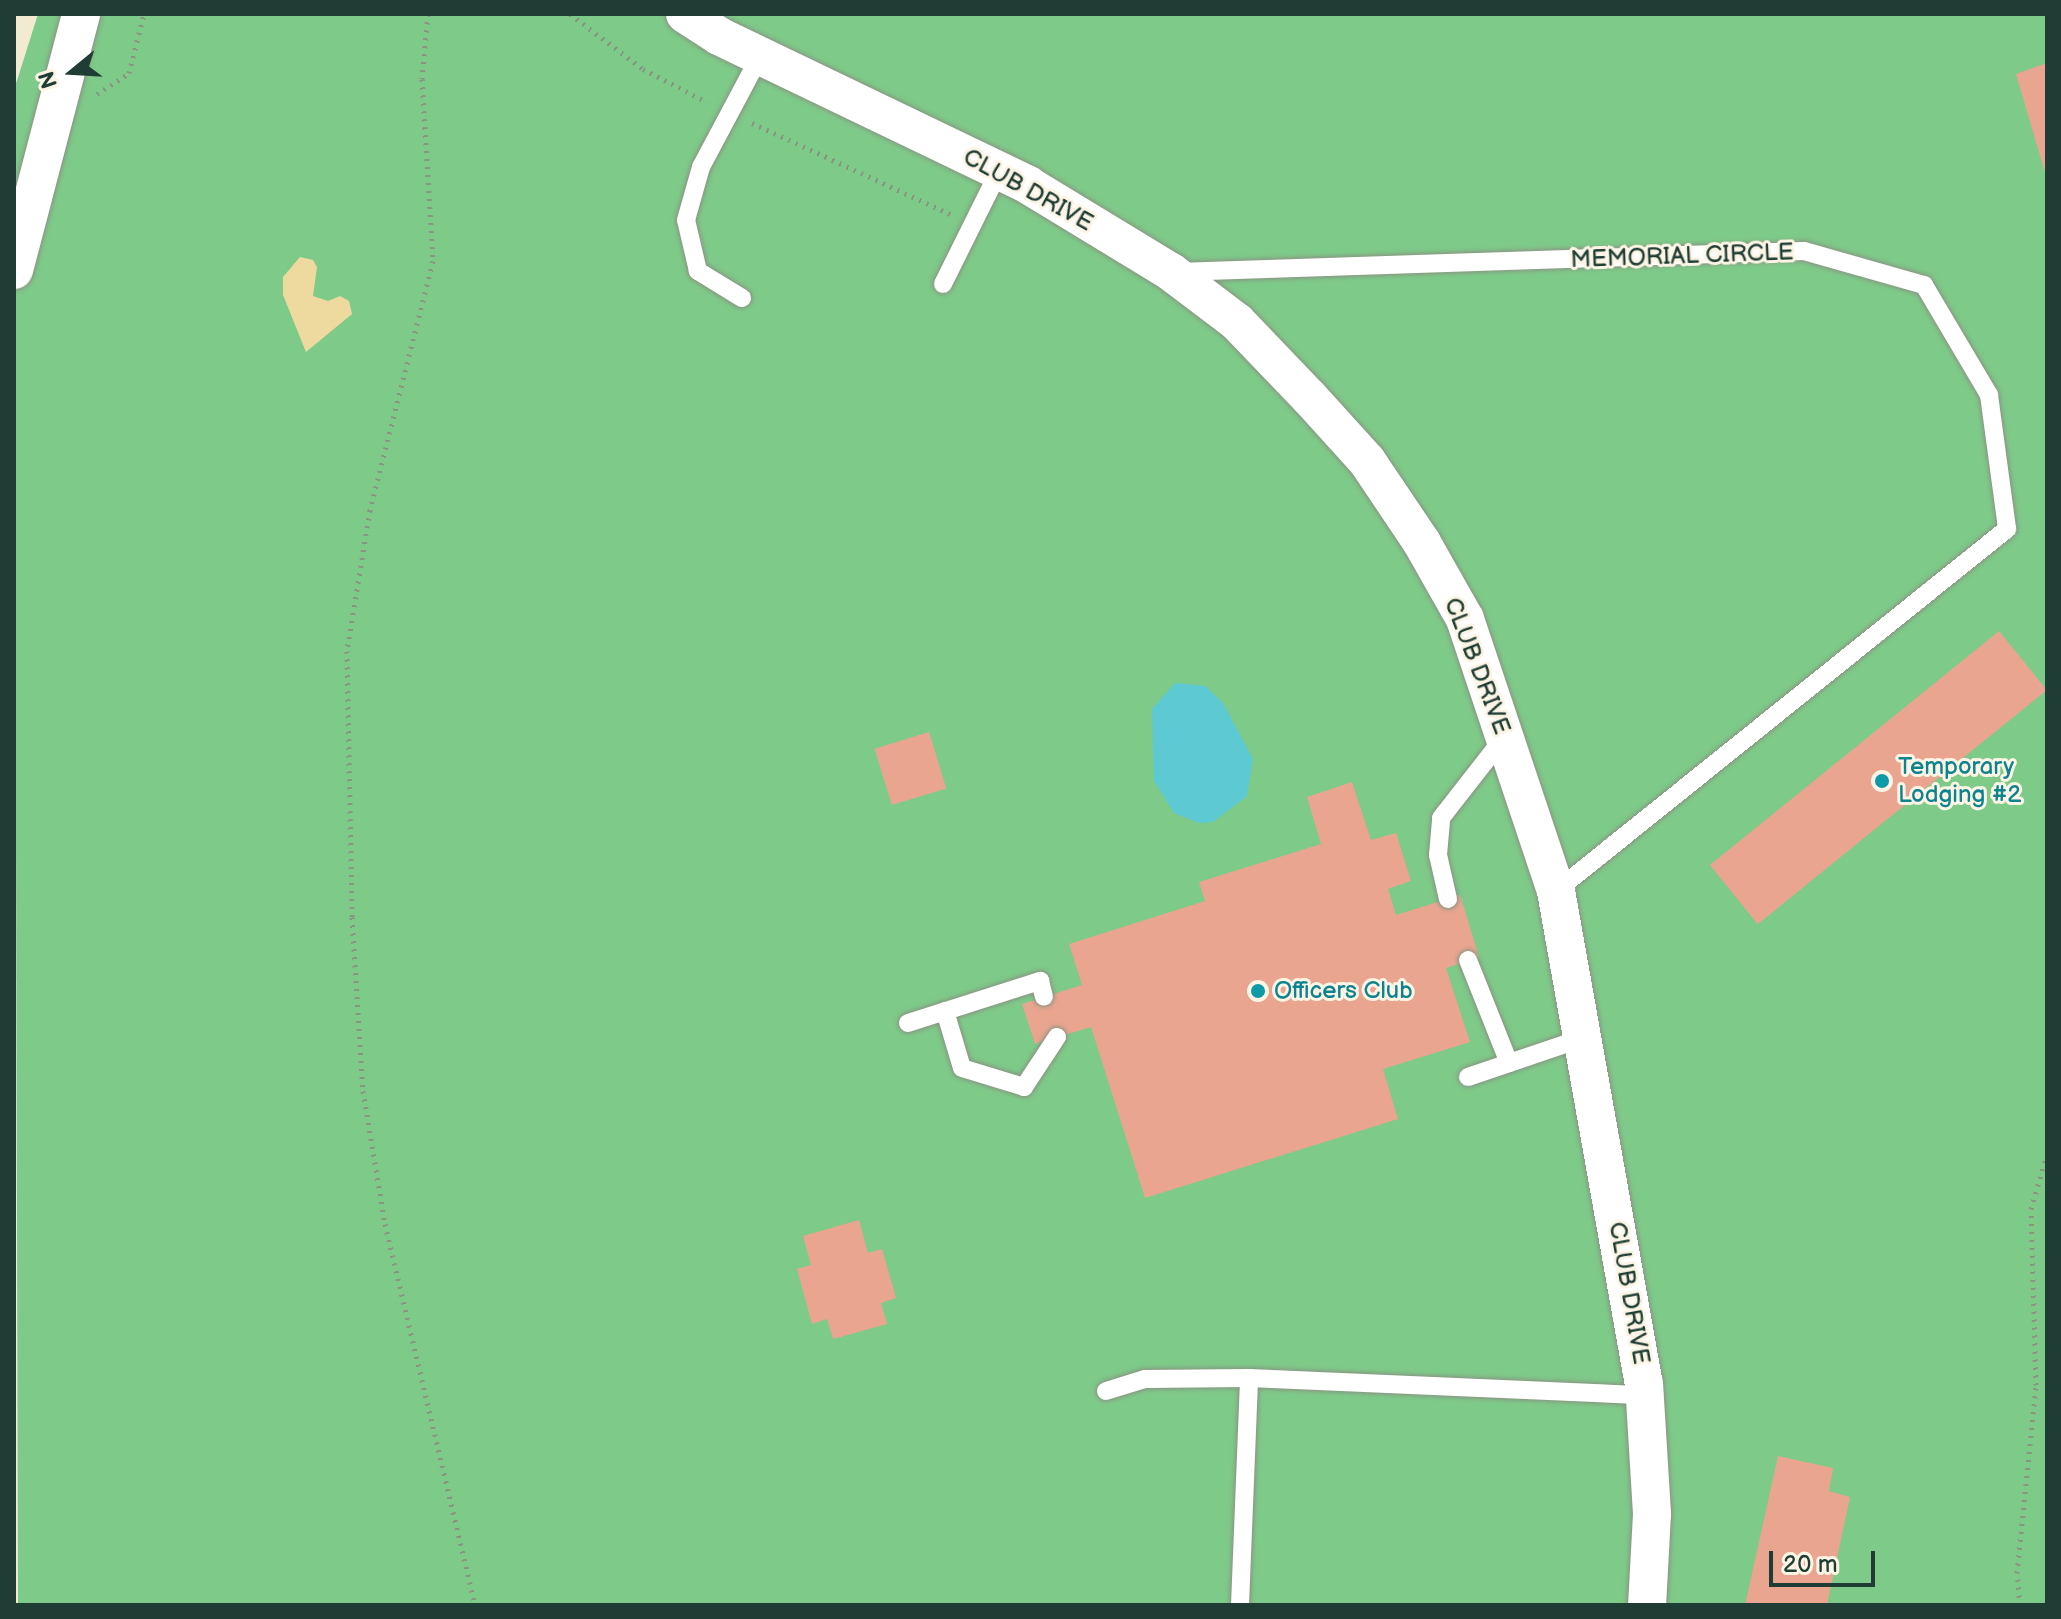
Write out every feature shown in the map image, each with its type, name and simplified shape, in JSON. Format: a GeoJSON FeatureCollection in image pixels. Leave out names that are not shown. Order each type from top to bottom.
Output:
{"type":"FeatureCollection","features":[{"type":"Feature","properties":{"kind":"street"},"geometry":{"type":"LineString","coordinates":[[14,270],[81,14]]}},
{"type":"Feature","properties":{"kind":"street","name":"CLUB DRIVE"},"geometry":{"type":"LineString","coordinates":[[685,14],[760,56],[999,171],[1171,272],[1237,322],[1367,461],[1465,619],[1556,891],[1644,1395],[1652,1514],[1647,1605]]}},
{"type":"Feature","properties":{"kind":"lane"},"geometry":{"type":"LineString","coordinates":[[742,298],[698,271],[686,220],[701,167],[760,56]]}},
{"type":"Feature","properties":{"kind":"lane"},"geometry":{"type":"LineString","coordinates":[[943,284],[999,171]]}},
{"type":"Feature","properties":{"kind":"lane","name":"MEMORIAL CIRCLE"},"geometry":{"type":"LineString","coordinates":[[1171,272],[1804,251],[1924,285],[1989,395],[2007,529],[1556,891]]}},
{"type":"Feature","properties":{"kind":"lane"},"geometry":{"type":"LineString","coordinates":[[1448,899],[1438,855],[1441,818],[1505,736]]}},
{"type":"Feature","properties":{"kind":"lane"},"geometry":{"type":"LineString","coordinates":[[1468,960],[1509,1063]]}},
{"type":"Feature","properties":{"kind":"lane"},"geometry":{"type":"LineString","coordinates":[[908,1023],[1040,981],[1044,997]]}},
{"type":"Feature","properties":{"kind":"lane"},"geometry":{"type":"LineString","coordinates":[[945,1011],[962,1068],[1024,1087],[1057,1037]]}},
{"type":"Feature","properties":{"kind":"lane"},"geometry":{"type":"LineString","coordinates":[[1468,1077],[1583,1038]]}},
{"type":"Feature","properties":{"kind":"lane"},"geometry":{"type":"LineString","coordinates":[[1240,1605],[1249,1378]]}},
{"type":"Feature","properties":{"kind":"lane"},"geometry":{"type":"LineString","coordinates":[[1106,1391],[1145,1379],[1249,1378],[1644,1395]]}},
{"type":"Feature","properties":{"kind":"path"},"geometry":{"type":"LineString","coordinates":[[428,14],[422,79],[433,261],[370,510],[347,651],[352,917],[363,1091],[385,1224],[475,1605]]}},
{"type":"Feature","properties":{"kind":"path"},"geometry":{"type":"LineString","coordinates":[[570,14],[643,69],[972,224]]}},
{"type":"Feature","properties":{"kind":"path"},"geometry":{"type":"LineString","coordinates":[[2020,1605],[2017,1573],[2036,1385],[2031,1209],[2047,1155]]}},
{"type":"Feature","properties":{"kind":"green space"},"geometry":{"type":"Polygon","coordinates":[[[38,14],[2047,14],[2047,1605],[18,1605],[14,90],[38,14]]]}},
{"type":"Feature","properties":{"kind":"sand"},"geometry":{"type":"Polygon","coordinates":[[[300,257],[313,260],[317,267],[313,296],[328,301],[340,296],[349,301],[352,314],[306,352],[283,295],[283,277],[300,257]]]}},
{"type":"Feature","properties":{"kind":"water"},"geometry":{"type":"Polygon","coordinates":[[[1175,683],[1205,686],[1223,703],[1253,759],[1247,796],[1213,822],[1199,823],[1174,813],[1154,781],[1152,709],[1175,683]]]}},
{"type":"Feature","properties":{"kind":"building"},"geometry":{"type":"Polygon","coordinates":[[[2047,63],[2047,176],[2046,176],[2016,74],[2047,63]]]}},
{"type":"Feature","properties":{"kind":"building","name":"Temporary Lodging #2"},"geometry":{"type":"Polygon","coordinates":[[[1999,631],[2047,690],[1758,924],[1710,865],[1999,631]]]}},
{"type":"Feature","properties":{"kind":"building"},"geometry":{"type":"Polygon","coordinates":[[[929,732],[946,788],[892,805],[874,749],[929,732]]]}},
{"type":"Feature","properties":{"kind":"building","name":"Officers Club"},"geometry":{"type":"Polygon","coordinates":[[[1352,782],[1371,840],[1396,833],[1411,881],[1388,889],[1396,915],[1460,895],[1479,957],[1446,968],[1470,1042],[1383,1069],[1398,1119],[1145,1198],[1091,1027],[1035,1044],[1022,1004],[1082,985],[1069,944],[1205,901],[1199,882],[1321,844],[1307,797],[1352,782]]]}},
{"type":"Feature","properties":{"kind":"building"},"geometry":{"type":"Polygon","coordinates":[[[859,1220],[868,1253],[882,1249],[896,1298],[881,1303],[887,1324],[833,1339],[827,1319],[812,1324],[797,1269],[811,1265],[803,1236],[859,1220]]]}},
{"type":"Feature","properties":{"kind":"building"},"geometry":{"type":"Polygon","coordinates":[[[1778,1456],[1833,1468],[1829,1491],[1850,1497],[1827,1605],[1745,1605],[1778,1456]]]}},
{"type":"Feature","properties":{"kind":"place","name":"Temporary Lodging #2"},"geometry":{"type":"Point","coordinates":[1882,781]}},
{"type":"Feature","properties":{"kind":"place","name":"Officers Club"},"geometry":{"type":"Point","coordinates":[1258,991]}}]}
